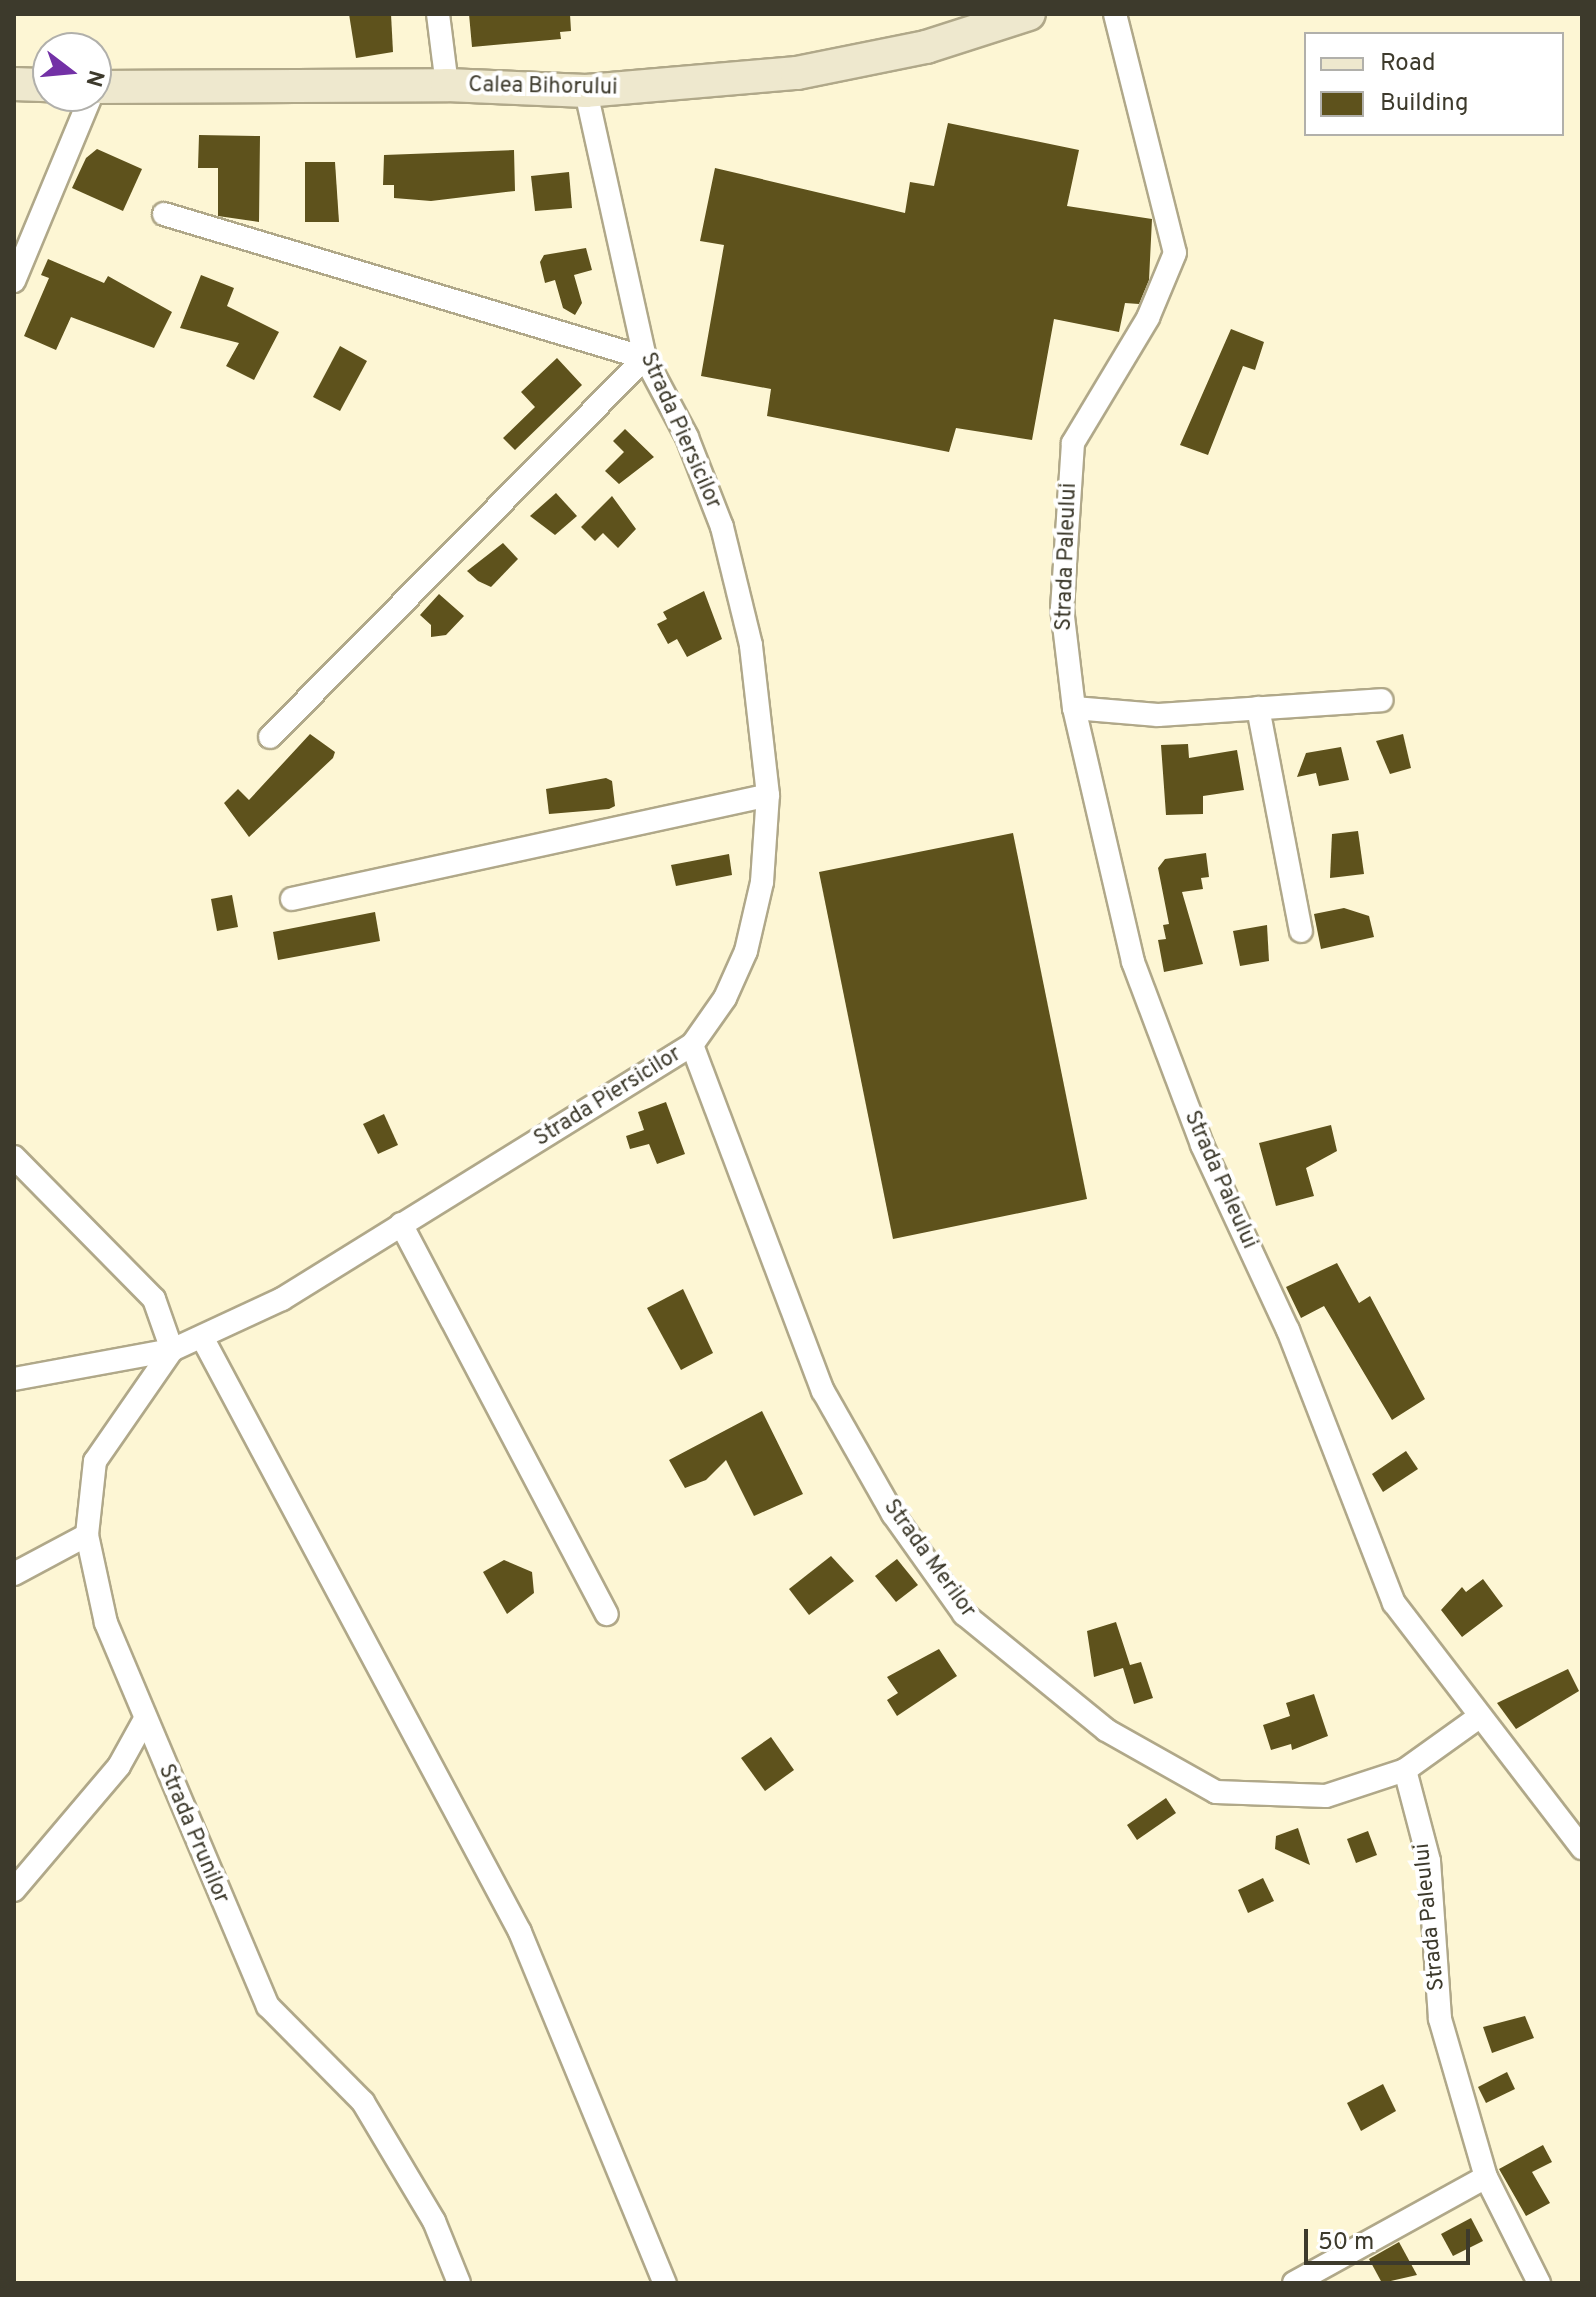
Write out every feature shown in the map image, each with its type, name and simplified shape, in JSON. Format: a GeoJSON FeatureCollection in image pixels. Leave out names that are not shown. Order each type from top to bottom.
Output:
{"type":"FeatureCollection","features":[{"type":"Feature","properties":{"kind":"main road","name":"Calea Bihorului"},"geometry":{"type":"LineString","coordinates":[[112,87],[447,85],[586,91],[797,73],[926,47],[1029,14]]}},
{"type":"Feature","properties":{"kind":"street"},"geometry":{"type":"LineString","coordinates":[[438,14],[447,85]]}},
{"type":"Feature","properties":{"kind":"street","name":"Strada Paleului"},"geometry":{"type":"LineString","coordinates":[[1115,14],[1175,253],[1148,318],[1073,443],[1062,608],[1074,708],[1133,962],[1202,1145],[1288,1330],[1394,1603],[1479,1717],[1514,1753],[1582,1848]]}},
{"type":"Feature","properties":{"kind":"street","name":"Strada Piersicilor"},"geometry":{"type":"LineString","coordinates":[[14,1379],[172,1350],[203,1339],[401,1224],[692,1045],[725,998],[746,951],[762,882],[768,795],[751,645],[722,527],[687,437],[645,358],[586,91]]}},
{"type":"Feature","properties":{"kind":"street"},"geometry":{"type":"LineString","coordinates":[[14,281],[84,112]]}},
{"type":"Feature","properties":{"kind":"street"},"geometry":{"type":"LineString","coordinates":[[164,214],[645,358],[270,737]]}},
{"type":"Feature","properties":{"kind":"street"},"geometry":{"type":"LineString","coordinates":[[1074,708],[1158,715],[1381,700]]}},
{"type":"Feature","properties":{"kind":"street"},"geometry":{"type":"LineString","coordinates":[[1258,708],[1301,931]]}},
{"type":"Feature","properties":{"kind":"street"},"geometry":{"type":"LineString","coordinates":[[292,899],[768,795]]}},
{"type":"Feature","properties":{"kind":"street","name":"Strada Merilor"},"geometry":{"type":"LineString","coordinates":[[692,1045],[823,1391],[893,1514],[964,1614],[1106,1730],[1216,1792],[1326,1796],[1405,1770]]}},
{"type":"Feature","properties":{"kind":"street"},"geometry":{"type":"LineString","coordinates":[[14,1157],[154,1299],[172,1350]]}},
{"type":"Feature","properties":{"kind":"street"},"geometry":{"type":"LineString","coordinates":[[401,1224],[607,1614]]}},
{"type":"Feature","properties":{"kind":"street"},"geometry":{"type":"LineString","coordinates":[[203,1339],[520,1932],[665,2283]]}},
{"type":"Feature","properties":{"kind":"street","name":"Strada Prunilor"},"geometry":{"type":"LineString","coordinates":[[172,1350],[95,1461],[87,1535],[106,1623],[268,2006],[363,2102],[434,2221],[459,2283]]}},
{"type":"Feature","properties":{"kind":"street"},"geometry":{"type":"LineString","coordinates":[[14,1574],[87,1535]]}},
{"type":"Feature","properties":{"kind":"street"},"geometry":{"type":"LineString","coordinates":[[1405,1770],[1479,1717]]}},
{"type":"Feature","properties":{"kind":"street"},"geometry":{"type":"LineString","coordinates":[[14,1890],[119,1766],[145,1719]]}},
{"type":"Feature","properties":{"kind":"street","name":"Strada Paleului"},"geometry":{"type":"LineString","coordinates":[[1405,1770],[1429,1861],[1440,2019],[1486,2177],[1539,2283]]}},
{"type":"Feature","properties":{"kind":"street"},"geometry":{"type":"LineString","coordinates":[[1294,2283],[1486,2177]]}},
{"type":"Feature","properties":{"kind":"building"},"geometry":{"type":"Polygon","coordinates":[[[349,14],[391,14],[393,52],[356,58],[349,14]]]}},
{"type":"Feature","properties":{"kind":"building"},"geometry":{"type":"Polygon","coordinates":[[[469,14],[570,14],[571,31],[560,32],[561,39],[472,47],[469,14]]]}},
{"type":"Feature","properties":{"kind":"building"},"geometry":{"type":"Polygon","coordinates":[[[948,123],[1079,150],[1067,206],[1152,219],[1149,280],[1139,304],[1125,303],[1119,332],[1054,319],[1032,440],[956,428],[949,452],[767,416],[771,389],[701,376],[724,245],[700,241],[715,168],[905,213],[910,182],[934,186],[948,123]]]}},
{"type":"Feature","properties":{"kind":"building"},"geometry":{"type":"Polygon","coordinates":[[[199,135],[260,136],[259,222],[218,216],[218,168],[198,168],[199,135]]]}},
{"type":"Feature","properties":{"kind":"building"},"geometry":{"type":"Polygon","coordinates":[[[97,149],[142,169],[123,211],[72,188],[86,158],[97,149]]]}},
{"type":"Feature","properties":{"kind":"building"},"geometry":{"type":"Polygon","coordinates":[[[514,150],[515,191],[431,201],[394,198],[394,185],[383,185],[384,155],[514,150]]]}},
{"type":"Feature","properties":{"kind":"building"},"geometry":{"type":"Polygon","coordinates":[[[305,162],[335,162],[339,222],[305,222],[305,162]]]}},
{"type":"Feature","properties":{"kind":"building"},"geometry":{"type":"Polygon","coordinates":[[[569,172],[572,208],[535,211],[531,176],[569,172]]]}},
{"type":"Feature","properties":{"kind":"building"},"geometry":{"type":"Polygon","coordinates":[[[586,248],[592,270],[574,275],[582,303],[575,315],[563,308],[555,280],[545,283],[540,262],[544,255],[586,248]]]}},
{"type":"Feature","properties":{"kind":"building"},"geometry":{"type":"Polygon","coordinates":[[[48,259],[104,283],[108,276],[172,312],[154,348],[71,317],[56,350],[24,336],[49,278],[41,275],[48,259]]]}},
{"type":"Feature","properties":{"kind":"building"},"geometry":{"type":"Polygon","coordinates":[[[201,275],[234,288],[227,306],[279,332],[254,380],[226,366],[239,343],[180,328],[201,275]]]}},
{"type":"Feature","properties":{"kind":"building"},"geometry":{"type":"Polygon","coordinates":[[[1231,329],[1264,342],[1255,370],[1243,366],[1208,455],[1180,445],[1231,329]]]}},
{"type":"Feature","properties":{"kind":"building"},"geometry":{"type":"Polygon","coordinates":[[[340,346],[367,361],[340,411],[313,397],[340,346]]]}},
{"type":"Feature","properties":{"kind":"building"},"geometry":{"type":"Polygon","coordinates":[[[557,358],[582,385],[515,450],[503,438],[535,407],[521,392],[557,358]]]}},
{"type":"Feature","properties":{"kind":"building"},"geometry":{"type":"Polygon","coordinates":[[[625,429],[654,457],[619,484],[605,471],[624,452],[613,441],[625,429]]]}},
{"type":"Feature","properties":{"kind":"building"},"geometry":{"type":"Polygon","coordinates":[[[556,493],[577,516],[555,535],[530,516],[556,493]]]}},
{"type":"Feature","properties":{"kind":"building"},"geometry":{"type":"Polygon","coordinates":[[[612,496],[636,529],[618,548],[603,533],[595,541],[581,527],[612,496]]]}},
{"type":"Feature","properties":{"kind":"building"},"geometry":{"type":"Polygon","coordinates":[[[503,543],[518,559],[491,587],[467,571],[503,543]]]}},
{"type":"Feature","properties":{"kind":"building"},"geometry":{"type":"Polygon","coordinates":[[[704,591],[722,639],[687,657],[677,639],[668,644],[657,624],[667,619],[663,612],[704,591]]]}},
{"type":"Feature","properties":{"kind":"building"},"geometry":{"type":"Polygon","coordinates":[[[439,594],[464,616],[446,635],[431,637],[431,625],[420,615],[439,594]]]}},
{"type":"Feature","properties":{"kind":"building"},"geometry":{"type":"Polygon","coordinates":[[[310,734],[335,752],[333,758],[249,837],[224,803],[238,789],[249,800],[310,734]]]}},
{"type":"Feature","properties":{"kind":"building"},"geometry":{"type":"Polygon","coordinates":[[[1403,734],[1411,768],[1390,774],[1376,741],[1403,734]]]}},
{"type":"Feature","properties":{"kind":"building"},"geometry":{"type":"Polygon","coordinates":[[[1188,744],[1189,758],[1237,750],[1244,790],[1203,796],[1203,814],[1166,815],[1161,745],[1188,744]]]}},
{"type":"Feature","properties":{"kind":"building"},"geometry":{"type":"Polygon","coordinates":[[[1341,747],[1349,780],[1319,786],[1316,773],[1297,777],[1306,753],[1341,747]]]}},
{"type":"Feature","properties":{"kind":"building"},"geometry":{"type":"Polygon","coordinates":[[[606,778],[612,781],[615,806],[549,814],[546,789],[606,778]]]}},
{"type":"Feature","properties":{"kind":"building"},"geometry":{"type":"Polygon","coordinates":[[[1358,831],[1364,874],[1330,878],[1332,834],[1358,831]]]}},
{"type":"Feature","properties":{"kind":"building"},"geometry":{"type":"Polygon","coordinates":[[[1013,833],[1087,1199],[893,1239],[819,872],[1013,833]]]}},
{"type":"Feature","properties":{"kind":"building"},"geometry":{"type":"Polygon","coordinates":[[[1206,853],[1209,877],[1201,878],[1203,889],[1182,892],[1203,964],[1164,972],[1158,940],[1166,939],[1163,925],[1169,924],[1158,868],[1165,859],[1206,853]]]}},
{"type":"Feature","properties":{"kind":"building"},"geometry":{"type":"Polygon","coordinates":[[[729,854],[732,875],[676,886],[671,865],[729,854]]]}},
{"type":"Feature","properties":{"kind":"building"},"geometry":{"type":"Polygon","coordinates":[[[232,895],[238,927],[217,931],[211,899],[232,895]]]}},
{"type":"Feature","properties":{"kind":"building"},"geometry":{"type":"Polygon","coordinates":[[[1344,908],[1369,916],[1374,937],[1321,949],[1314,914],[1344,908]]]}},
{"type":"Feature","properties":{"kind":"building"},"geometry":{"type":"Polygon","coordinates":[[[375,912],[380,941],[278,960],[273,932],[375,912]]]}},
{"type":"Feature","properties":{"kind":"building"},"geometry":{"type":"Polygon","coordinates":[[[1267,925],[1269,961],[1240,966],[1233,931],[1267,925]]]}},
{"type":"Feature","properties":{"kind":"building"},"geometry":{"type":"Polygon","coordinates":[[[666,1102],[685,1154],[657,1164],[649,1144],[630,1149],[626,1136],[644,1130],[638,1112],[666,1102]]]}},
{"type":"Feature","properties":{"kind":"building"},"geometry":{"type":"Polygon","coordinates":[[[384,1114],[398,1145],[378,1154],[363,1124],[384,1114]]]}},
{"type":"Feature","properties":{"kind":"building"},"geometry":{"type":"Polygon","coordinates":[[[1331,1125],[1337,1151],[1306,1168],[1314,1196],[1276,1206],[1259,1143],[1331,1125]]]}},
{"type":"Feature","properties":{"kind":"building"},"geometry":{"type":"Polygon","coordinates":[[[1337,1263],[1359,1303],[1370,1296],[1425,1399],[1392,1420],[1324,1306],[1301,1318],[1286,1287],[1337,1263]]]}},
{"type":"Feature","properties":{"kind":"building"},"geometry":{"type":"Polygon","coordinates":[[[683,1289],[713,1353],[681,1370],[647,1308],[683,1289]]]}},
{"type":"Feature","properties":{"kind":"building"},"geometry":{"type":"Polygon","coordinates":[[[762,1411],[803,1494],[754,1516],[726,1460],[706,1480],[685,1488],[669,1460],[762,1411]]]}},
{"type":"Feature","properties":{"kind":"building"},"geometry":{"type":"Polygon","coordinates":[[[1406,1451],[1418,1469],[1383,1492],[1372,1474],[1406,1451]]]}},
{"type":"Feature","properties":{"kind":"building"},"geometry":{"type":"Polygon","coordinates":[[[831,1556],[854,1581],[809,1615],[789,1589],[831,1556]]]}},
{"type":"Feature","properties":{"kind":"building"},"geometry":{"type":"Polygon","coordinates":[[[897,1559],[918,1585],[896,1602],[875,1576],[897,1559]]]}},
{"type":"Feature","properties":{"kind":"building"},"geometry":{"type":"Polygon","coordinates":[[[504,1560],[532,1572],[534,1593],[507,1614],[483,1572],[504,1560]]]}},
{"type":"Feature","properties":{"kind":"building"},"geometry":{"type":"Polygon","coordinates":[[[1483,1579],[1503,1606],[1462,1637],[1441,1610],[1462,1587],[1466,1592],[1483,1579]]]}},
{"type":"Feature","properties":{"kind":"building"},"geometry":{"type":"Polygon","coordinates":[[[1116,1622],[1130,1665],[1141,1662],[1153,1698],[1134,1704],[1123,1668],[1094,1677],[1087,1631],[1116,1622]]]}},
{"type":"Feature","properties":{"kind":"building"},"geometry":{"type":"Polygon","coordinates":[[[939,1649],[957,1676],[897,1716],[887,1700],[898,1693],[887,1677],[939,1649]]]}},
{"type":"Feature","properties":{"kind":"building"},"geometry":{"type":"Polygon","coordinates":[[[1568,1669],[1579,1691],[1516,1729],[1497,1703],[1568,1669]]]}},
{"type":"Feature","properties":{"kind":"building"},"geometry":{"type":"Polygon","coordinates":[[[1314,1694],[1328,1736],[1292,1750],[1291,1744],[1271,1750],[1263,1725],[1290,1716],[1286,1703],[1314,1694]]]}},
{"type":"Feature","properties":{"kind":"building"},"geometry":{"type":"Polygon","coordinates":[[[771,1737],[794,1770],[765,1791],[741,1758],[771,1737]]]}},
{"type":"Feature","properties":{"kind":"building"},"geometry":{"type":"Polygon","coordinates":[[[1166,1798],[1176,1813],[1137,1840],[1127,1825],[1166,1798]]]}},
{"type":"Feature","properties":{"kind":"building"},"geometry":{"type":"Polygon","coordinates":[[[1298,1828],[1310,1865],[1275,1849],[1276,1836],[1298,1828]]]}},
{"type":"Feature","properties":{"kind":"building"},"geometry":{"type":"Polygon","coordinates":[[[1368,1831],[1377,1855],[1356,1863],[1347,1839],[1368,1831]]]}},
{"type":"Feature","properties":{"kind":"building"},"geometry":{"type":"Polygon","coordinates":[[[1263,1878],[1274,1901],[1248,1913],[1238,1890],[1263,1878]]]}},
{"type":"Feature","properties":{"kind":"building"},"geometry":{"type":"Polygon","coordinates":[[[1525,2016],[1534,2038],[1492,2053],[1483,2027],[1525,2016]]]}},
{"type":"Feature","properties":{"kind":"building"},"geometry":{"type":"Polygon","coordinates":[[[1507,2072],[1515,2089],[1486,2103],[1478,2087],[1507,2072]]]}},
{"type":"Feature","properties":{"kind":"building"},"geometry":{"type":"Polygon","coordinates":[[[1383,2084],[1396,2111],[1361,2131],[1347,2103],[1383,2084]]]}},
{"type":"Feature","properties":{"kind":"building"},"geometry":{"type":"Polygon","coordinates":[[[1543,2145],[1552,2162],[1532,2172],[1550,2203],[1526,2216],[1499,2169],[1543,2145]]]}},
{"type":"Feature","properties":{"kind":"building"},"geometry":{"type":"Polygon","coordinates":[[[1471,2218],[1483,2241],[1453,2256],[1441,2234],[1471,2218]]]}},
{"type":"Feature","properties":{"kind":"building"},"geometry":{"type":"Polygon","coordinates":[[[1399,2242],[1417,2275],[1382,2283],[1369,2259],[1399,2242]]]}}]}
